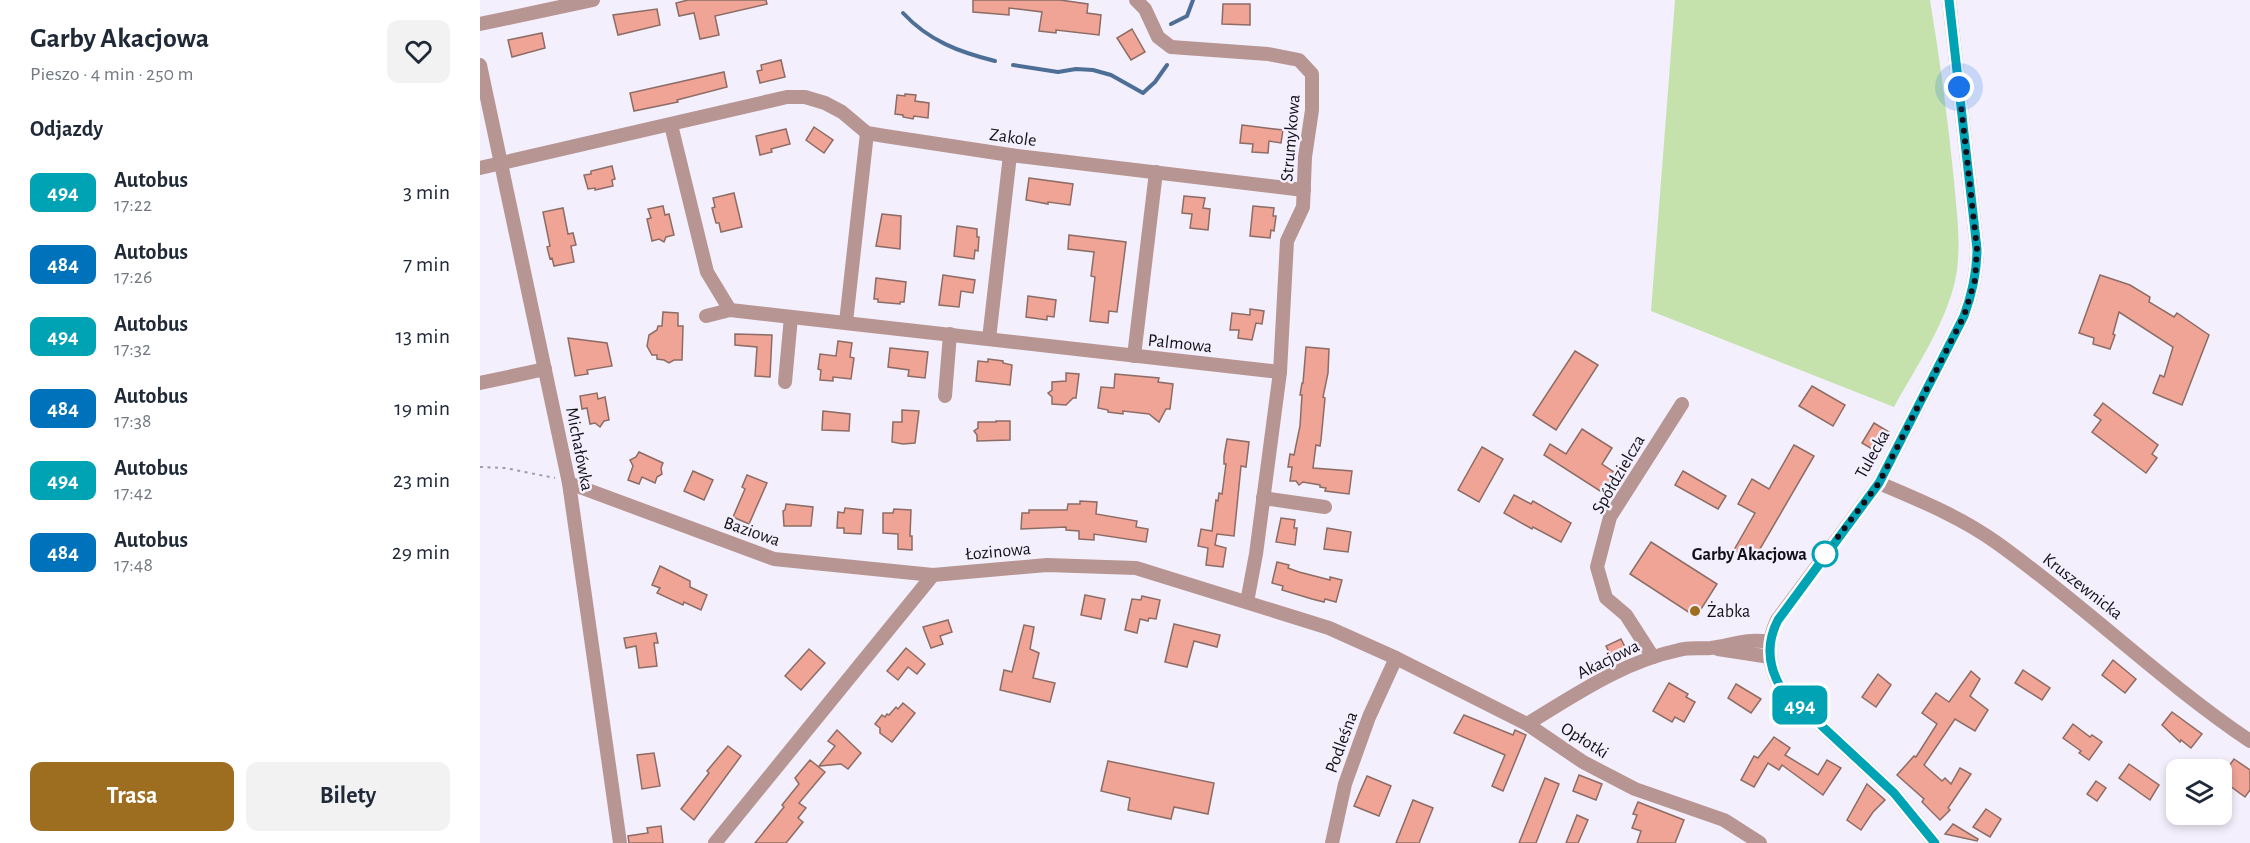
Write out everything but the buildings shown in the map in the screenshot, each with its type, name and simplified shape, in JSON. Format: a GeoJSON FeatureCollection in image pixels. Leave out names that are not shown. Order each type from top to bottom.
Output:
{"type":"FeatureCollection","features":[{"type":"Feature","properties":{"kind":"street"},"geometry":{"type":"LineString","coordinates":[[480,24],[593,0]]}},
{"type":"Feature","properties":{"kind":"street","name":"Strumykowa"},"geometry":{"type":"LineString","coordinates":[[1136,0],[1144,9],[1158,37],[1171,47],[1268,54],[1299,60],[1312,74],[1312,110],[1303,207],[1287,242],[1280,372]]}},
{"type":"Feature","properties":{"kind":"street","name":"Tulecka"},"geometry":{"type":"LineString","coordinates":[[1935,843],[1894,793],[1781,688],[1775,678],[1770,657],[1770,642],[1774,627],[1782,613],[1879,483],[1964,316],[1975,280],[1977,249],[1949,0]]}},
{"type":"Feature","properties":{"kind":"street","name":"Michałówka"},"geometry":{"type":"LineString","coordinates":[[480,65],[569,483],[620,843]]}},
{"type":"Feature","properties":{"kind":"street"},"geometry":{"type":"LineString","coordinates":[[480,168],[787,97],[805,97],[825,102],[842,112],[867,133],[846,322]]}},
{"type":"Feature","properties":{"kind":"street"},"geometry":{"type":"LineString","coordinates":[[670,125],[707,272],[730,310]]}},
{"type":"Feature","properties":{"kind":"street","name":"Zakole"},"geometry":{"type":"LineString","coordinates":[[867,133],[1010,155],[1304,190]]}},
{"type":"Feature","properties":{"kind":"street"},"geometry":{"type":"LineString","coordinates":[[989,339],[1010,155]]}},
{"type":"Feature","properties":{"kind":"street"},"geometry":{"type":"LineString","coordinates":[[1134,356],[1156,172]]}},
{"type":"Feature","properties":{"kind":"street","name":"Palmowa"},"geometry":{"type":"LineString","coordinates":[[706,316],[730,310],[1280,372]]}},
{"type":"Feature","properties":{"kind":"street"},"geometry":{"type":"LineString","coordinates":[[784,382],[790,317]]}},
{"type":"Feature","properties":{"kind":"street"},"geometry":{"type":"LineString","coordinates":[[945,396],[950,334]]}},
{"type":"Feature","properties":{"kind":"street"},"geometry":{"type":"LineString","coordinates":[[480,383],[545,369]]}},
{"type":"Feature","properties":{"kind":"street"},"geometry":{"type":"LineString","coordinates":[[1247,603],[1257,554],[1280,372]]}},
{"type":"Feature","properties":{"kind":"street","name":"Spółdzielcza"},"geometry":{"type":"LineString","coordinates":[[1653,657],[1626,615],[1606,598],[1597,567],[1610,518],[1682,404]]}},
{"type":"Feature","properties":{"kind":"street","name":"Baziowa"},"geometry":{"type":"LineString","coordinates":[[569,483],[774,559],[933,575]]}},
{"type":"Feature","properties":{"kind":"street","name":"Kruszewnicka"},"geometry":{"type":"LineString","coordinates":[[1879,483],[1942,510],[1996,542],[2250,741]]}},
{"type":"Feature","properties":{"kind":"street"},"geometry":{"type":"LineString","coordinates":[[1263,498],[1325,507]]}},
{"type":"Feature","properties":{"kind":"street","name":"Łozinowa"},"geometry":{"type":"LineString","coordinates":[[933,575],[1047,565],[1136,568],[1329,628],[1396,658]]}},
{"type":"Feature","properties":{"kind":"street"},"geometry":{"type":"LineString","coordinates":[[715,843],[933,575]]}},
{"type":"Feature","properties":{"kind":"street","name":"Akacjowa"},"geometry":{"type":"LineString","coordinates":[[1527,724],[1609,675],[1653,657],[1680,649],[1713,647],[1739,641],[1770,642]]}},
{"type":"Feature","properties":{"kind":"street","name":"Akacjowa"},"geometry":{"type":"LineString","coordinates":[[1713,647],[1770,657]]}},
{"type":"Feature","properties":{"kind":"street","name":"Opłotki"},"geometry":{"type":"LineString","coordinates":[[1396,658],[1527,724],[1583,762],[1625,784],[1724,820],[1760,843]]}},
{"type":"Feature","properties":{"kind":"street","name":"Podleśna"},"geometry":{"type":"LineString","coordinates":[[1332,843],[1345,784],[1369,717],[1396,658]]}},
{"type":"Feature","properties":{"kind":"path"},"geometry":{"type":"LineString","coordinates":[[480,467],[505,468],[545,475],[569,483]]}},
{"type":"Feature","properties":{"kind":"green space"},"geometry":{"type":"Polygon","coordinates":[[[1675,0],[1930,0],[1952,158],[1958,222],[1958,263],[1953,289],[1942,320],[1894,407],[1651,311],[1675,0]]]}},
{"type":"Feature","properties":{"kind":"waterway","name":"Michałówka"},"geometry":{"type":"LineString","coordinates":[[1171,24],[1187,16],[1193,0]]}},
{"type":"Feature","properties":{"kind":"waterway","name":"Michałówka"},"geometry":{"type":"LineString","coordinates":[[903,13],[923,31],[945,44],[995,61]]}},
{"type":"Feature","properties":{"kind":"waterway","name":"Michałówka"},"geometry":{"type":"LineString","coordinates":[[1013,65],[1058,72],[1076,69],[1093,70],[1111,75],[1143,93],[1155,82],[1167,65]]}},
{"type":"Feature","properties":{"kind":"bus line","name":"494"},"geometry":{"type":"LineString","coordinates":[[1935,843],[1894,793],[1781,688],[1771,667],[1769,651],[1774,627],[1778,620],[1879,483],[1971,298],[1977,249],[1949,0]]}},
{"type":"Feature","properties":{"kind":"place","name":"Garby Akacjowa"},"geometry":{"type":"Point","coordinates":[1825,554]}},
{"type":"Feature","properties":{"kind":"place","name":"Żabka"},"geometry":{"type":"Point","coordinates":[1695,611]}},
{"type":"Feature","properties":{"kind":"route"},"geometry":{"type":"LineString","coordinates":[[1825,554],[1879,483],[1971,298],[1977,249],[1959,87]]}}]}
